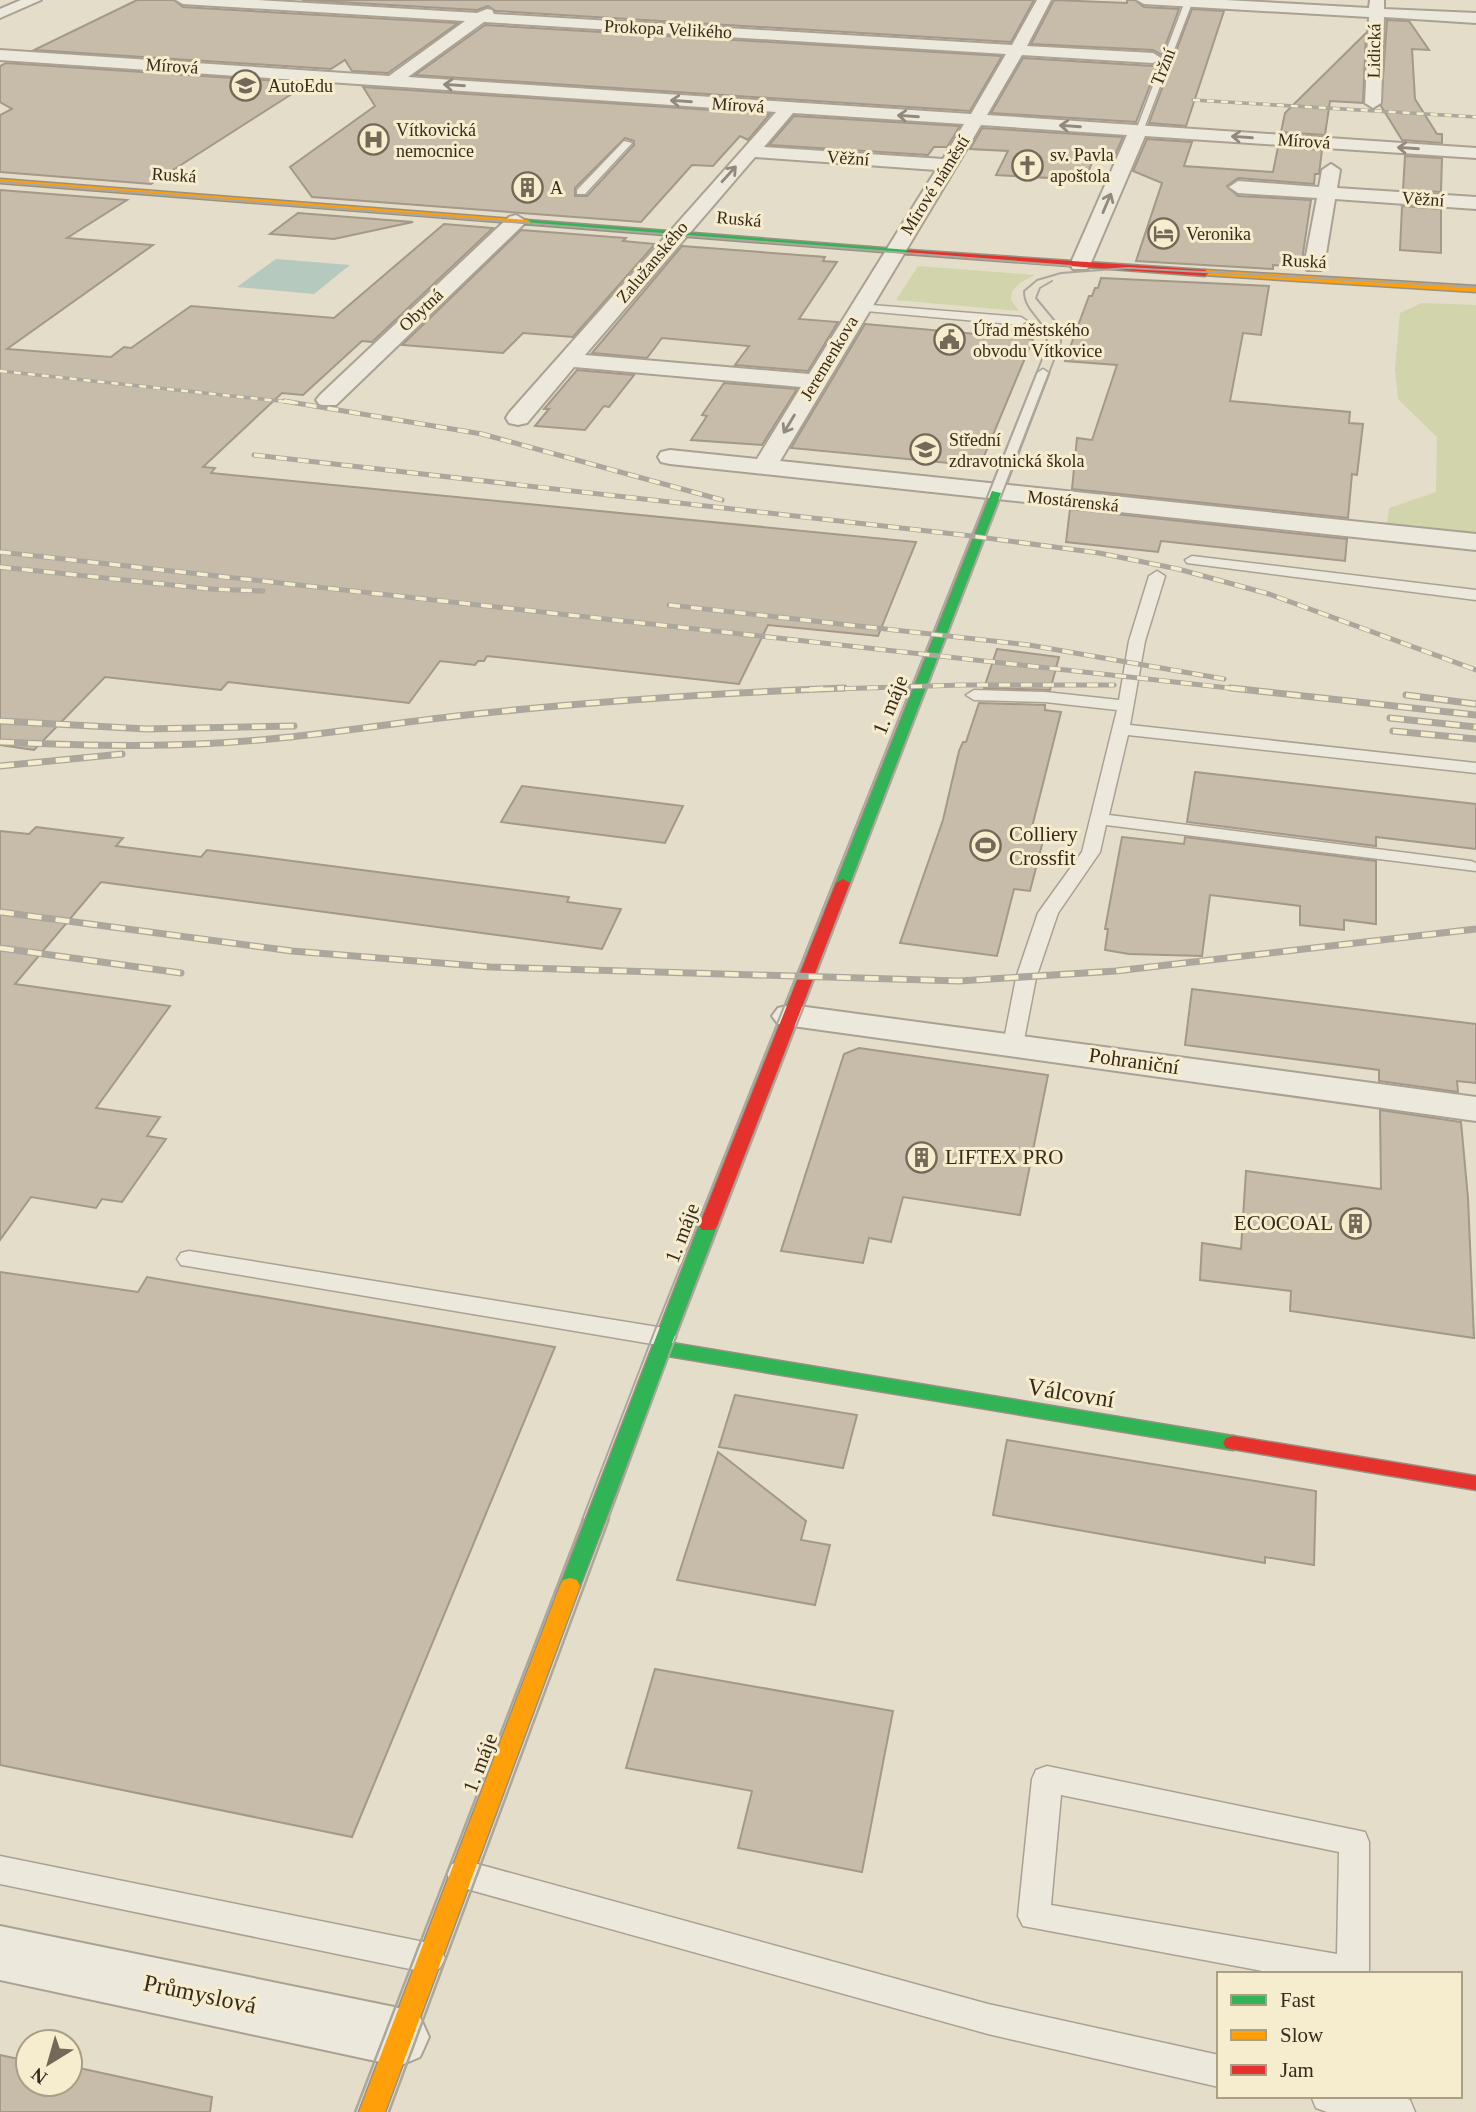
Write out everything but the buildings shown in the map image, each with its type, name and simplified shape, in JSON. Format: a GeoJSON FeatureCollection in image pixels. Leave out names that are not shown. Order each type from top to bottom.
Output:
{"type":"FeatureCollection","features":[{"type":"Feature","properties":{"kind":"street"},"geometry":{"type":"LineString","coordinates":[[0,14],[34,0]]}},
{"type":"Feature","properties":{"kind":"street","name":"Prokopa Velikého"},"geometry":{"type":"LineString","coordinates":[[183,0],[1153,58]]}},
{"type":"Feature","properties":{"kind":"street"},"geometry":{"type":"LineString","coordinates":[[976,120],[1044,0]]}},
{"type":"Feature","properties":{"kind":"street"},"geometry":{"type":"LineString","coordinates":[[1144,0],[1376,6],[1476,18]]}},
{"type":"Feature","properties":{"kind":"street"},"geometry":{"type":"LineString","coordinates":[[392,81],[498,6]]}},
{"type":"Feature","properties":{"kind":"street","name":"Lidická"},"geometry":{"type":"LineString","coordinates":[[1373,103],[1376,6]]}},
{"type":"Feature","properties":{"kind":"street","name":"Mírová"},"geometry":{"type":"LineString","coordinates":[[0,55],[1476,153]]}},
{"type":"Feature","properties":{"kind":"street","name":"Zalužanského"},"geometry":{"type":"LineString","coordinates":[[518,418],[676,233],[788,108]]}},
{"type":"Feature","properties":{"kind":"street","name":"Mírové náměstí"},"geometry":{"type":"LineString","coordinates":[[895,251],[976,120]]}},
{"type":"Feature","properties":{"kind":"street"},"geometry":{"type":"LineString","coordinates":[[1080,265],[1138,131]]}},
{"type":"Feature","properties":{"kind":"street"},"geometry":{"type":"LineString","coordinates":[[1314,266],[1335,143]]}},
{"type":"Feature","properties":{"kind":"street","name":"Věžní"},"geometry":{"type":"LineString","coordinates":[[749,152],[948,165]]}},
{"type":"Feature","properties":{"kind":"street","name":"Ruská"},"geometry":{"type":"LineString","coordinates":[[0,181],[1080,265],[1476,289]]}},
{"type":"Feature","properties":{"kind":"street","name":"Věžní"},"geometry":{"type":"LineString","coordinates":[[1238,187],[1476,203]]}},
{"type":"Feature","properties":{"kind":"street","name":"Obytná"},"geometry":{"type":"LineString","coordinates":[[328,400],[516,221]]}},
{"type":"Feature","properties":{"kind":"street","name":"Jeremenkova"},"geometry":{"type":"LineString","coordinates":[[764,467],[895,251]]}},
{"type":"Feature","properties":{"kind":"street"},"geometry":{"type":"LineString","coordinates":[[569,360],[814,381]]}},
{"type":"Feature","properties":{"kind":"street","name":"Mostárenská"},"geometry":{"type":"LineString","coordinates":[[670,457],[1476,542]]}},
{"type":"Feature","properties":{"kind":"street","name":"1. máje"},"geometry":{"type":"LineString","coordinates":[[372,2112],[662,1342],[996,493]]}},
{"type":"Feature","properties":{"kind":"street","name":"Pohraniční"},"geometry":{"type":"LineString","coordinates":[[791,1016],[1476,1109]]}},
{"type":"Feature","properties":{"kind":"street","name":"Válcovní"},"geometry":{"type":"LineString","coordinates":[[662,1342],[1476,1483]]}},
{"type":"Feature","properties":{"kind":"street","name":"Průmyslová"},"geometry":{"type":"LineString","coordinates":[[0,1953],[400,2037]]}},
{"type":"Feature","properties":{"kind":"lane","name":"Tržní"},"geometry":{"type":"LineString","coordinates":[[1138,131],[1188,3]]}},
{"type":"Feature","properties":{"kind":"lane"},"geometry":{"type":"LineString","coordinates":[[581,191],[627,144]]}},
{"type":"Feature","properties":{"kind":"lane"},"geometry":{"type":"LineString","coordinates":[[859,308],[1021,321]]}},
{"type":"Feature","properties":{"kind":"lane","name":"1. máje"},"geometry":{"type":"LineString","coordinates":[[996,493],[1043,373]]}},
{"type":"Feature","properties":{"kind":"lane"},"geometry":{"type":"LineString","coordinates":[[1192,560],[1476,595]]}},
{"type":"Feature","properties":{"kind":"lane"},"geometry":{"type":"LineString","coordinates":[[1013,1045],[1027,978],[1048,913],[1091,852],[1126,706],[1136,641],[1157,576]]}},
{"type":"Feature","properties":{"kind":"lane"},"geometry":{"type":"LineString","coordinates":[[974,695],[1045,696],[1126,706]]}},
{"type":"Feature","properties":{"kind":"lane"},"geometry":{"type":"LineString","coordinates":[[1120,729],[1476,768]]}},
{"type":"Feature","properties":{"kind":"lane"},"geometry":{"type":"LineString","coordinates":[[1100,819],[1471,867]]}},
{"type":"Feature","properties":{"kind":"lane"},"geometry":{"type":"LineString","coordinates":[[189,1259],[662,1342]]}},
{"type":"Feature","properties":{"kind":"lane"},"geometry":{"type":"LineString","coordinates":[[1347,1972],[1034,1916],[1047,1779],[1354,1842],[1353,1972]]}},
{"type":"Feature","properties":{"kind":"lane"},"geometry":{"type":"LineString","coordinates":[[0,1870],[429,1958]]}},
{"type":"Feature","properties":{"kind":"lane"},"geometry":{"type":"LineString","coordinates":[[461,1873],[988,2019],[1217,2071]]}},
{"type":"Feature","properties":{"kind":"lane"},"geometry":{"type":"LineString","coordinates":[[1344,2098],[1398,2112]]}},
{"type":"Feature","properties":{"kind":"green space"},"geometry":{"type":"Polygon","coordinates":[[[918,266],[1035,275],[1021,282],[1012,291],[1011,300],[1019,311],[896,300],[918,266]]]}},
{"type":"Feature","properties":{"kind":"green space"},"geometry":{"type":"Polygon","coordinates":[[[1422,303],[1476,305],[1476,533],[1387,524],[1389,508],[1436,492],[1437,437],[1398,399],[1395,369],[1400,313],[1422,303]]]}},
{"type":"Feature","properties":{"kind":"shaded area"},"geometry":{"type":"Polygon","coordinates":[[[276,259],[350,265],[314,294],[237,287],[276,259]]]}},
{"type":"Feature","properties":{"kind":"tram line"},"geometry":{"type":"LineString","coordinates":[[0,182],[1071,266]]}},
{"type":"Feature","properties":{"kind":"tram line"},"geometry":{"type":"LineString","coordinates":[[582,1520],[653,1335],[1046,349],[1045,331],[1028,307],[1024,291],[1037,280],[1061,273],[1128,268],[1476,287]]}},
{"type":"Feature","properties":{"kind":"tram line"},"geometry":{"type":"LineString","coordinates":[[608,1520],[671,1350],[1061,342],[1060,327],[1036,298],[1040,288],[1052,281]]}},
{"type":"Feature","properties":{"kind":"tram line"},"geometry":{"type":"LineString","coordinates":[[355,2112],[583,1519]]}},
{"type":"Feature","properties":{"kind":"tram line"},"geometry":{"type":"LineString","coordinates":[[389,2112],[609,1519]]}},
{"type":"Feature","properties":{"kind":"railway"},"geometry":{"type":"LineString","coordinates":[[1193,100],[1476,117]]}},
{"type":"Feature","properties":{"kind":"railway"},"geometry":{"type":"LineString","coordinates":[[0,371],[292,402]]}},
{"type":"Feature","properties":{"kind":"railway"},"geometry":{"type":"LineString","coordinates":[[284,401],[292,402]]}},
{"type":"Feature","properties":{"kind":"railway"},"geometry":{"type":"LineString","coordinates":[[292,402],[298,403]]}},
{"type":"Feature","properties":{"kind":"railway"},"geometry":{"type":"LineString","coordinates":[[292,402],[482,434],[722,500]]}},
{"type":"Feature","properties":{"kind":"railway"},"geometry":{"type":"LineString","coordinates":[[254,455],[972,536],[1099,553],[1178,569],[1269,594],[1476,670]]}},
{"type":"Feature","properties":{"kind":"railway"},"geometry":{"type":"LineString","coordinates":[[0,552],[1247,690]]}},
{"type":"Feature","properties":{"kind":"railway"},"geometry":{"type":"LineString","coordinates":[[0,567],[211,589],[263,591]]}},
{"type":"Feature","properties":{"kind":"railway"},"geometry":{"type":"LineString","coordinates":[[669,605],[1029,645],[1224,679]]}},
{"type":"Feature","properties":{"kind":"railway"},"geometry":{"type":"LineString","coordinates":[[810,690],[961,685],[1114,685]]}},
{"type":"Feature","properties":{"kind":"railway"},"geometry":{"type":"LineString","coordinates":[[810,690],[844,688]]}},
{"type":"Feature","properties":{"kind":"railway"},"geometry":{"type":"LineString","coordinates":[[1231,688],[1476,715]]}},
{"type":"Feature","properties":{"kind":"railway"},"geometry":{"type":"LineString","coordinates":[[801,690],[810,690]]}},
{"type":"Feature","properties":{"kind":"railway"},"geometry":{"type":"LineString","coordinates":[[0,742],[135,745],[236,742],[567,705],[810,690]]}},
{"type":"Feature","properties":{"kind":"railway"},"geometry":{"type":"LineString","coordinates":[[1406,695],[1476,704]]}},
{"type":"Feature","properties":{"kind":"railway"},"geometry":{"type":"LineString","coordinates":[[1390,718],[1476,727]]}},
{"type":"Feature","properties":{"kind":"railway"},"geometry":{"type":"LineString","coordinates":[[0,721],[147,729],[294,726]]}},
{"type":"Feature","properties":{"kind":"railway"},"geometry":{"type":"LineString","coordinates":[[1393,731],[1476,739]]}},
{"type":"Feature","properties":{"kind":"railway"},"geometry":{"type":"LineString","coordinates":[[0,766],[122,754]]}},
{"type":"Feature","properties":{"kind":"railway"},"geometry":{"type":"LineString","coordinates":[[0,912],[292,951],[490,967],[959,981],[1116,971],[1476,929]]}},
{"type":"Feature","properties":{"kind":"railway"},"geometry":{"type":"LineString","coordinates":[[0,948],[181,973]]}},
{"type":"Feature","properties":{"kind":"traffic: fast"},"geometry":{"type":"LineString","coordinates":[[527,222],[909,252]]}},
{"type":"Feature","properties":{"kind":"traffic: fast"},"geometry":{"type":"LineString","coordinates":[[843,883],[996,493]]}},
{"type":"Feature","properties":{"kind":"traffic: fast"},"geometry":{"type":"LineString","coordinates":[[570,1586],[708,1226]]}},
{"type":"Feature","properties":{"kind":"traffic: fast"},"geometry":{"type":"LineString","coordinates":[[660,1348],[1233,1443]]}},
{"type":"Feature","properties":{"kind":"traffic: slow"},"geometry":{"type":"LineString","coordinates":[[0,181],[527,222]]}},
{"type":"Feature","properties":{"kind":"traffic: slow"},"geometry":{"type":"LineString","coordinates":[[1205,273],[1476,289]]}},
{"type":"Feature","properties":{"kind":"traffic: slow"},"geometry":{"type":"LineString","coordinates":[[372,2112],[570,1586]]}},
{"type":"Feature","properties":{"kind":"traffic: jam"},"geometry":{"type":"LineString","coordinates":[[909,252],[1205,273]]}},
{"type":"Feature","properties":{"kind":"traffic: jam"},"geometry":{"type":"LineString","coordinates":[[708,1226],[843,883]]}},
{"type":"Feature","properties":{"kind":"traffic: jam"},"geometry":{"type":"LineString","coordinates":[[1233,1443],[1476,1483]]}},
{"type":"Feature","properties":{"kind":"place","name":"AutoEdu"},"geometry":{"type":"Point","coordinates":[245,86]}},
{"type":"Feature","properties":{"kind":"place","name":"Vítkovická nemocnice"},"geometry":{"type":"Point","coordinates":[373,140]}},
{"type":"Feature","properties":{"kind":"place","name":"sv. Pavla apoštola"},"geometry":{"type":"Point","coordinates":[1027,165]}},
{"type":"Feature","properties":{"kind":"place","name":"A"},"geometry":{"type":"Point","coordinates":[527,188]}},
{"type":"Feature","properties":{"kind":"place","name":"Veronika"},"geometry":{"type":"Point","coordinates":[1163,234]}},
{"type":"Feature","properties":{"kind":"place","name":"Úřad městského obvodu Vítkovice"},"geometry":{"type":"Point","coordinates":[950,340]}},
{"type":"Feature","properties":{"kind":"place","name":"Střední zdravotnická škola"},"geometry":{"type":"Point","coordinates":[926,450]}},
{"type":"Feature","properties":{"kind":"place","name":"Colliery Crossfit"},"geometry":{"type":"Point","coordinates":[986,846]}},
{"type":"Feature","properties":{"kind":"place","name":"LIFTEX PRO"},"geometry":{"type":"Point","coordinates":[922,1157]}},
{"type":"Feature","properties":{"kind":"place","name":"ECOCOAL"},"geometry":{"type":"Point","coordinates":[1356,1223]}}]}
